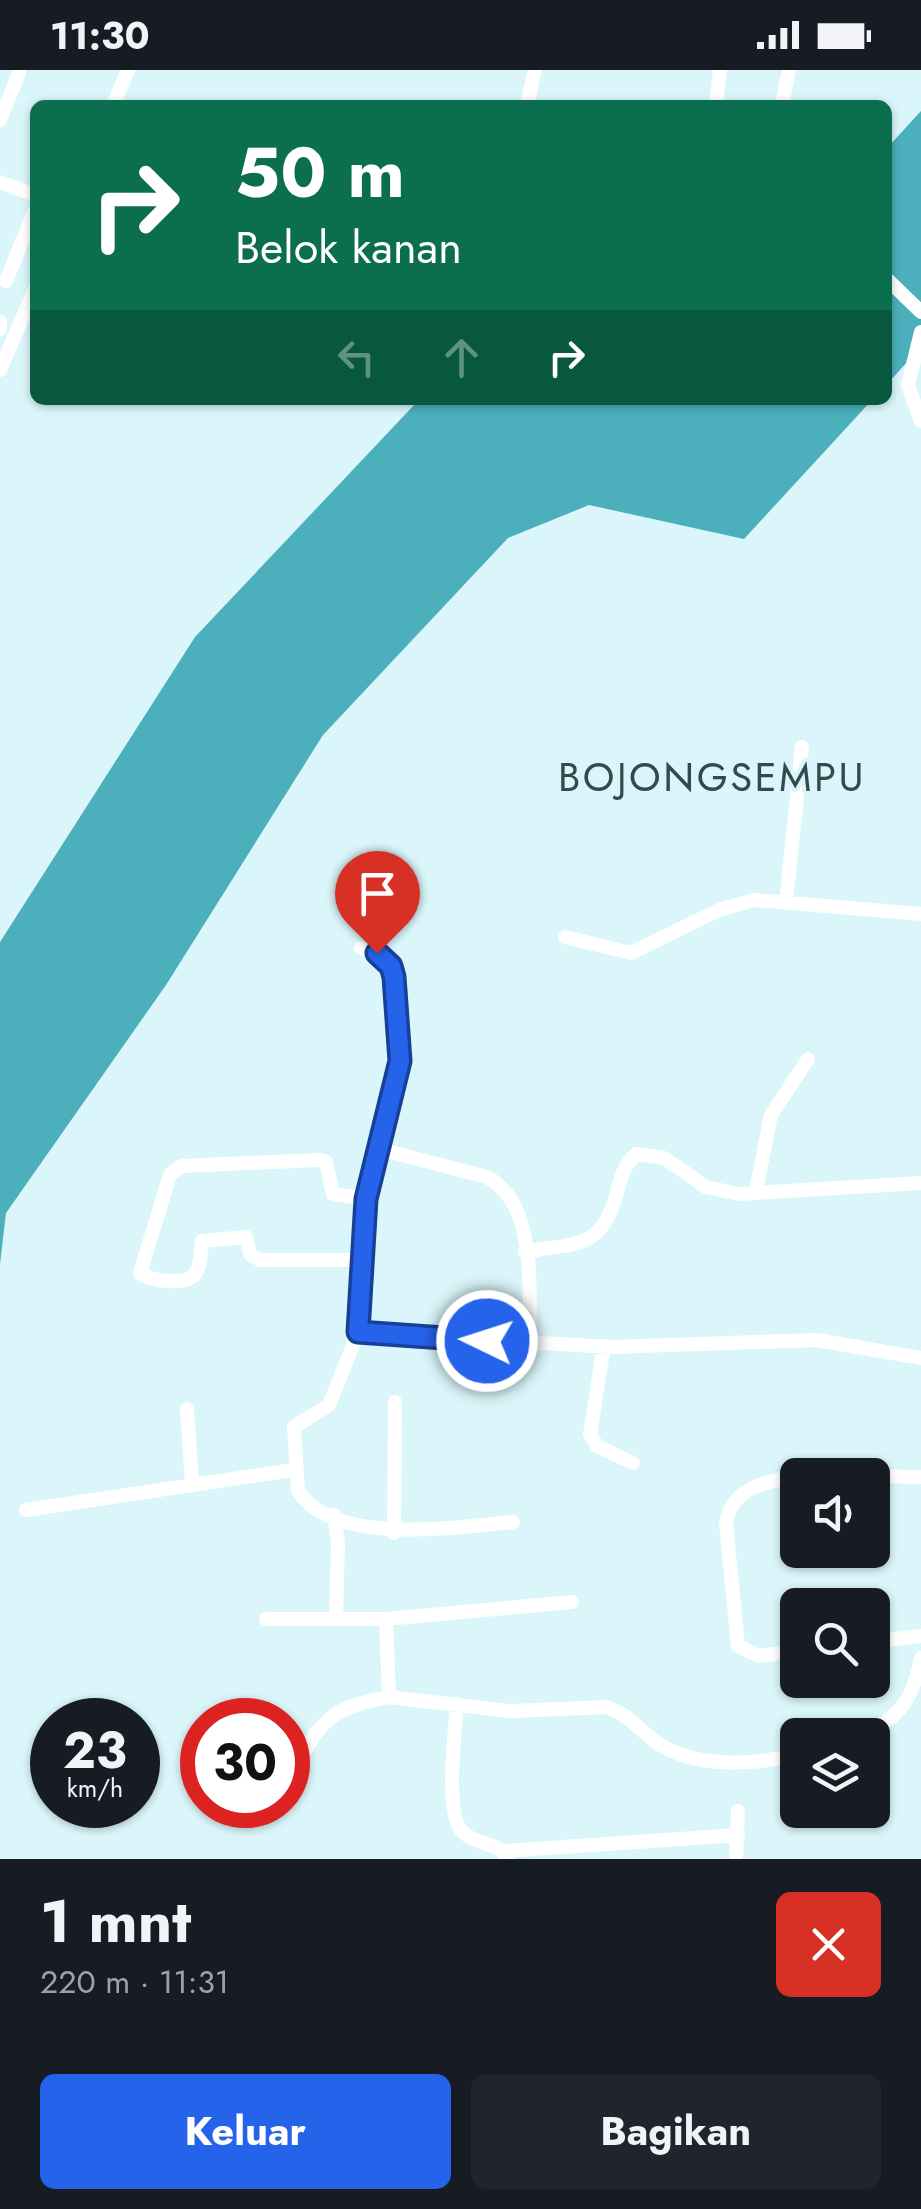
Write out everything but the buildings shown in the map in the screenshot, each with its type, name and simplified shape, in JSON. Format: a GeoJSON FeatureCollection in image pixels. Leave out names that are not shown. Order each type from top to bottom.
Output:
{"type":"FeatureCollection","features":[{"type":"Feature","properties":{"kind":"street"},"geometry":{"type":"LineString","coordinates":[[116,100],[128,70]]}},
{"type":"Feature","properties":{"kind":"street"},"geometry":{"type":"LineString","coordinates":[[528,100],[535,70]]}},
{"type":"Feature","properties":{"kind":"street"},"geometry":{"type":"LineString","coordinates":[[717,100],[720,70]]}},
{"type":"Feature","properties":{"kind":"street"},"geometry":{"type":"LineString","coordinates":[[783,100],[789,70]]}},
{"type":"Feature","properties":{"kind":"street"},"geometry":{"type":"LineString","coordinates":[[1,113],[19,74]]}},
{"type":"Feature","properties":{"kind":"street"},"geometry":{"type":"LineString","coordinates":[[0,182],[30,193]]}},
{"type":"Feature","properties":{"kind":"street"},"geometry":{"type":"LineString","coordinates":[[6,280],[30,222]]}},
{"type":"Feature","properties":{"kind":"street"},"geometry":{"type":"LineString","coordinates":[[892,284],[921,312]]}},
{"type":"Feature","properties":{"kind":"street"},"geometry":{"type":"LineString","coordinates":[[0,370],[30,301]]}},
{"type":"Feature","properties":{"kind":"street"},"geometry":{"type":"LineString","coordinates":[[921,332],[908,385],[921,422]]}},
{"type":"Feature","properties":{"kind":"street"},"geometry":{"type":"LineString","coordinates":[[786,903],[802,747]]}},
{"type":"Feature","properties":{"kind":"street"},"geometry":{"type":"LineString","coordinates":[[565,938],[631,953],[739,902],[921,914]]}},
{"type":"Feature","properties":{"kind":"street"},"geometry":{"type":"LineString","coordinates":[[360,948],[377,953],[391,966],[400,1042],[397,1077],[366,1199],[358,1332],[329,1405],[294,1426],[293,1470],[301,1496],[334,1515],[394,1533],[513,1522]]}},
{"type":"Feature","properties":{"kind":"street"},"geometry":{"type":"LineString","coordinates":[[756,1191],[771,1115],[808,1059]]}},
{"type":"Feature","properties":{"kind":"street"},"geometry":{"type":"LineString","coordinates":[[379,1149],[501,1184],[519,1215],[530,1344]]}},
{"type":"Feature","properties":{"kind":"street"},"geometry":{"type":"LineString","coordinates":[[525,1252],[593,1238],[608,1225],[626,1164],[636,1154],[664,1158],[723,1192],[921,1184]]}},
{"type":"Feature","properties":{"kind":"street"},"geometry":{"type":"LineString","coordinates":[[365,1260],[260,1260],[250,1254],[246,1237],[202,1241],[197,1270],[188,1279],[153,1280],[140,1273],[170,1175],[181,1166],[320,1160],[326,1162],[333,1194],[366,1199]]}},
{"type":"Feature","properties":{"kind":"street"},"geometry":{"type":"LineString","coordinates":[[358,1332],[604,1346],[817,1340],[921,1358]]}},
{"type":"Feature","properties":{"kind":"street"},"geometry":{"type":"LineString","coordinates":[[604,1346],[590,1434],[598,1446],[632,1463]]}},
{"type":"Feature","properties":{"kind":"street"},"geometry":{"type":"LineString","coordinates":[[394,1533],[395,1402]]}},
{"type":"Feature","properties":{"kind":"street"},"geometry":{"type":"LineString","coordinates":[[186,1408],[192,1485]]}},
{"type":"Feature","properties":{"kind":"street"},"geometry":{"type":"LineString","coordinates":[[26,1510],[293,1470]]}},
{"type":"Feature","properties":{"kind":"street"},"geometry":{"type":"LineString","coordinates":[[890,1476],[921,1477]]}},
{"type":"Feature","properties":{"kind":"street"},"geometry":{"type":"LineString","coordinates":[[780,1481],[746,1488],[732,1505],[726,1522],[738,1646],[759,1656],[780,1653]]}},
{"type":"Feature","properties":{"kind":"street"},"geometry":{"type":"LineString","coordinates":[[334,1515],[338,1543],[336,1617]]}},
{"type":"Feature","properties":{"kind":"street"},"geometry":{"type":"LineString","coordinates":[[266,1619],[386,1619],[572,1602]]}},
{"type":"Feature","properties":{"kind":"street"},"geometry":{"type":"LineString","coordinates":[[386,1619],[389,1697]]}},
{"type":"Feature","properties":{"kind":"street"},"geometry":{"type":"LineString","coordinates":[[890,1640],[921,1636]]}},
{"type":"Feature","properties":{"kind":"street"},"geometry":{"type":"LineString","coordinates":[[890,1720],[910,1699],[921,1658]]}},
{"type":"Feature","properties":{"kind":"street"},"geometry":{"type":"LineString","coordinates":[[310,1739],[334,1714],[389,1697],[510,1711],[607,1707],[636,1722],[666,1747],[720,1761],[780,1756]]}},
{"type":"Feature","properties":{"kind":"street"},"geometry":{"type":"LineString","coordinates":[[457,1704],[453,1753],[456,1823],[464,1834],[506,1855],[738,1835]]}},
{"type":"Feature","properties":{"kind":"street"},"geometry":{"type":"LineString","coordinates":[[736,1859],[738,1811]]}},
{"type":"Feature","properties":{"kind":"water"},"geometry":{"type":"Polygon","coordinates":[[[921,111],[921,347],[892,379],[892,143],[921,111]]]}},
{"type":"Feature","properties":{"kind":"water"},"geometry":{"type":"Polygon","coordinates":[[[414,405],[867,405],[744,539],[589,505],[508,538],[323,735],[166,985],[6,1213],[0,1264],[0,942],[195,637],[414,405]]]}},
{"type":"Feature","properties":{"kind":"district","name":"BOJONGSEMPU"},"geometry":{"type":"Point","coordinates":[712,777]}},
{"type":"Feature","properties":{"kind":"route"},"geometry":{"type":"LineString","coordinates":[[377,953],[391,966],[394,977],[400,1061],[366,1199],[358,1332],[487,1341]]}}]}
